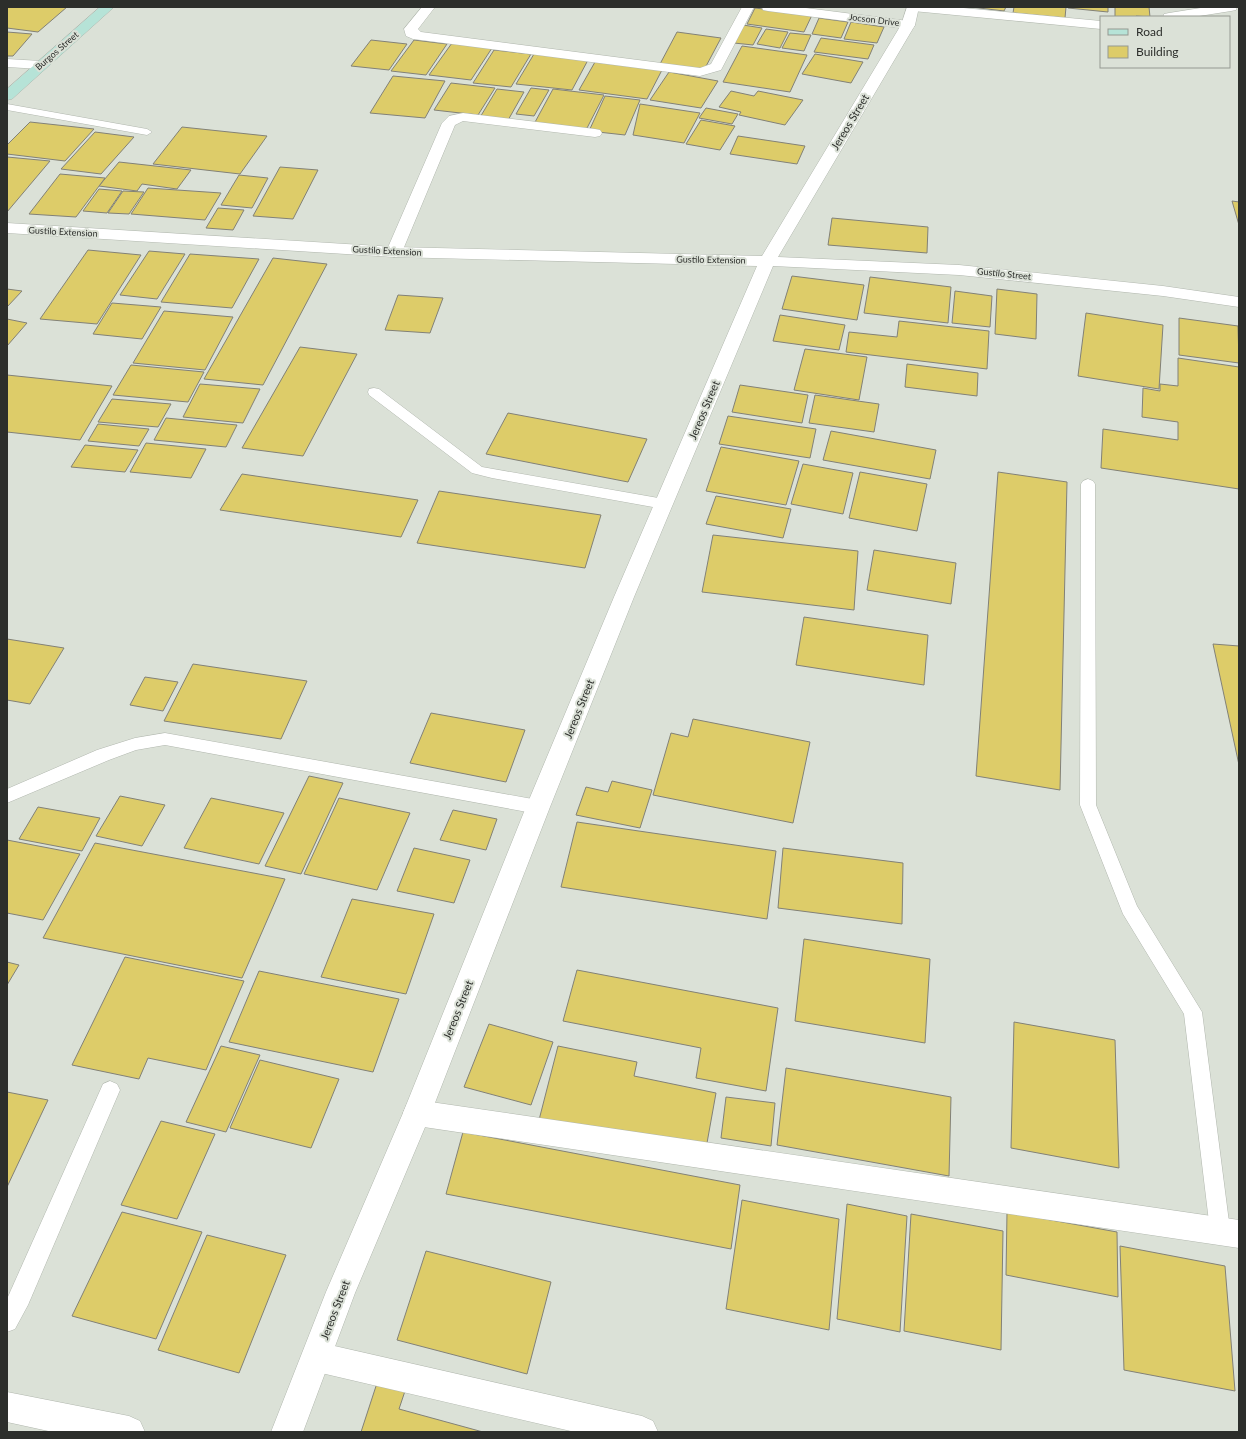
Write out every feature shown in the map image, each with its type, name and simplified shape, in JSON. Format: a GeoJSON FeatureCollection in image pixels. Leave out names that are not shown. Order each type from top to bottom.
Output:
{"type":"FeatureCollection","features":[{"type":"Feature","properties":{"kind":"main road","name":"Burgos Street"},"geometry":{"type":"LineString","coordinates":[[7,96],[108,7]]}},
{"type":"Feature","properties":{"kind":"street"},"geometry":{"type":"LineString","coordinates":[[429,7],[410,29],[410,33],[426,37],[700,72],[716,67],[748,7]]}},
{"type":"Feature","properties":{"kind":"street","name":"Jocson Drive"},"geometry":{"type":"LineString","coordinates":[[768,7],[911,13],[1100,25]]}},
{"type":"Feature","properties":{"kind":"street"},"geometry":{"type":"LineString","coordinates":[[1175,16],[1231,7]]}},
{"type":"Feature","properties":{"kind":"street","name":"Jereos Street"},"geometry":{"type":"LineString","coordinates":[[287,1432],[318,1357],[341,1292],[417,1113],[538,807],[767,261],[911,13]]}},
{"type":"Feature","properties":{"kind":"street"},"geometry":{"type":"LineString","coordinates":[[7,63],[42,65]]}},
{"type":"Feature","properties":{"kind":"street"},"geometry":{"type":"LineString","coordinates":[[394,252],[449,123],[454,119],[463,117],[595,133]]}},
{"type":"Feature","properties":{"kind":"street","name":"Gustilo Extension"},"geometry":{"type":"LineString","coordinates":[[7,228],[394,252],[767,261]]}},
{"type":"Feature","properties":{"kind":"street","name":"Gustilo Street"},"geometry":{"type":"LineString","coordinates":[[767,261],[959,270],[1163,291],[1239,302]]}},
{"type":"Feature","properties":{"kind":"street"},"geometry":{"type":"LineString","coordinates":[[417,1113],[1229,1232]]}},
{"type":"Feature","properties":{"kind":"street"},"geometry":{"type":"LineString","coordinates":[[318,1357],[642,1432]]}},
{"type":"Feature","properties":{"kind":"street"},"geometry":{"type":"LineString","coordinates":[[7,1407],[129,1432]]}},
{"type":"Feature","properties":{"kind":"lane"},"geometry":{"type":"LineString","coordinates":[[7,107],[147,132]]}},
{"type":"Feature","properties":{"kind":"lane"},"geometry":{"type":"LineString","coordinates":[[374,392],[477,470],[492,474],[664,504]]}},
{"type":"Feature","properties":{"kind":"lane"},"geometry":{"type":"LineString","coordinates":[[1088,484],[1088,805],[1129,909],[1193,1012],[1229,1232]]}},
{"type":"Feature","properties":{"kind":"lane"},"geometry":{"type":"LineString","coordinates":[[7,796],[134,744],[165,739],[538,807]]}},
{"type":"Feature","properties":{"kind":"lane"},"geometry":{"type":"LineString","coordinates":[[7,1321],[20,1297],[110,1090]]}},
{"type":"Feature","properties":{"kind":"building"},"geometry":{"type":"Polygon","coordinates":[[[7,7],[67,7],[38,32],[7,28],[7,7]]]}},
{"type":"Feature","properties":{"kind":"building"},"geometry":{"type":"Polygon","coordinates":[[[971,7],[1006,7],[1004,11],[971,7]]]}},
{"type":"Feature","properties":{"kind":"building"},"geometry":{"type":"Polygon","coordinates":[[[1014,7],[1066,7],[1065,18],[1013,13],[1014,7]]]}},
{"type":"Feature","properties":{"kind":"building"},"geometry":{"type":"Polygon","coordinates":[[[1108,7],[1108,12],[1068,8],[1108,7]]]}},
{"type":"Feature","properties":{"kind":"building"},"geometry":{"type":"Polygon","coordinates":[[[1115,7],[1149,7],[1150,16],[1115,16],[1115,7]]]}},
{"type":"Feature","properties":{"kind":"building"},"geometry":{"type":"Polygon","coordinates":[[[755,8],[812,15],[804,32],[747,24],[755,8]]]}},
{"type":"Feature","properties":{"kind":"building"},"geometry":{"type":"Polygon","coordinates":[[[819,18],[848,22],[841,38],[812,34],[819,18]]]}},
{"type":"Feature","properties":{"kind":"building"},"geometry":{"type":"Polygon","coordinates":[[[851,22],[884,27],[877,43],[844,39],[851,22]]]}},
{"type":"Feature","properties":{"kind":"building"},"geometry":{"type":"Polygon","coordinates":[[[743,25],[762,28],[753,45],[734,43],[743,25]]]}},
{"type":"Feature","properties":{"kind":"building"},"geometry":{"type":"Polygon","coordinates":[[[766,29],[788,32],[780,48],[757,44],[766,29]]]}},
{"type":"Feature","properties":{"kind":"building"},"geometry":{"type":"Polygon","coordinates":[[[7,32],[32,34],[13,56],[7,56],[7,32]]]}},
{"type":"Feature","properties":{"kind":"building"},"geometry":{"type":"Polygon","coordinates":[[[677,32],[721,38],[704,70],[660,64],[677,32]]]}},
{"type":"Feature","properties":{"kind":"building"},"geometry":{"type":"Polygon","coordinates":[[[790,33],[811,35],[804,51],[782,48],[790,33]]]}},
{"type":"Feature","properties":{"kind":"building"},"geometry":{"type":"Polygon","coordinates":[[[821,38],[874,45],[868,59],[814,52],[821,38]]]}},
{"type":"Feature","properties":{"kind":"building"},"geometry":{"type":"Polygon","coordinates":[[[371,40],[407,44],[389,70],[351,66],[371,40]]]}},
{"type":"Feature","properties":{"kind":"building"},"geometry":{"type":"Polygon","coordinates":[[[414,40],[447,44],[426,75],[391,71],[414,40]]]}},
{"type":"Feature","properties":{"kind":"building"},"geometry":{"type":"Polygon","coordinates":[[[452,43],[492,48],[471,80],[429,75],[452,43]]]}},
{"type":"Feature","properties":{"kind":"building"},"geometry":{"type":"Polygon","coordinates":[[[742,46],[807,55],[790,92],[723,82],[742,46]]]}},
{"type":"Feature","properties":{"kind":"building"},"geometry":{"type":"Polygon","coordinates":[[[494,50],[531,54],[511,87],[473,83],[494,50]]]}},
{"type":"Feature","properties":{"kind":"building"},"geometry":{"type":"Polygon","coordinates":[[[534,54],[588,60],[572,90],[516,84],[534,54]]]}},
{"type":"Feature","properties":{"kind":"building"},"geometry":{"type":"Polygon","coordinates":[[[815,54],[863,62],[851,83],[802,74],[815,54]]]}},
{"type":"Feature","properties":{"kind":"building"},"geometry":{"type":"Polygon","coordinates":[[[595,62],[662,70],[647,99],[579,90],[595,62]]]}},
{"type":"Feature","properties":{"kind":"building"},"geometry":{"type":"Polygon","coordinates":[[[669,72],[718,81],[701,108],[650,100],[669,72]]]}},
{"type":"Feature","properties":{"kind":"building"},"geometry":{"type":"Polygon","coordinates":[[[393,76],[445,81],[425,118],[370,113],[393,76]]]}},
{"type":"Feature","properties":{"kind":"building"},"geometry":{"type":"Polygon","coordinates":[[[451,83],[495,88],[478,115],[434,110],[451,83]]]}},
{"type":"Feature","properties":{"kind":"building"},"geometry":{"type":"Polygon","coordinates":[[[531,88],[549,90],[534,116],[516,114],[531,88]]]}},
{"type":"Feature","properties":{"kind":"building"},"geometry":{"type":"Polygon","coordinates":[[[497,89],[524,92],[507,122],[479,119],[497,89]]]}},
{"type":"Feature","properties":{"kind":"building"},"geometry":{"type":"Polygon","coordinates":[[[553,89],[604,95],[586,130],[534,124],[553,89]]]}},
{"type":"Feature","properties":{"kind":"building"},"geometry":{"type":"Polygon","coordinates":[[[731,91],[754,96],[758,91],[803,100],[785,125],[739,115],[741,112],[719,107],[731,91]]]}},
{"type":"Feature","properties":{"kind":"building"},"geometry":{"type":"Polygon","coordinates":[[[605,96],[640,100],[625,135],[589,131],[605,96]]]}},
{"type":"Feature","properties":{"kind":"building"},"geometry":{"type":"Polygon","coordinates":[[[640,104],[700,113],[684,143],[633,135],[640,104]]]}},
{"type":"Feature","properties":{"kind":"building"},"geometry":{"type":"Polygon","coordinates":[[[706,108],[738,114],[732,124],[699,118],[706,108]]]}},
{"type":"Feature","properties":{"kind":"building"},"geometry":{"type":"Polygon","coordinates":[[[701,120],[735,126],[720,150],[686,144],[701,120]]]}},
{"type":"Feature","properties":{"kind":"building"},"geometry":{"type":"Polygon","coordinates":[[[30,122],[94,129],[65,161],[7,154],[7,145],[30,122]]]}},
{"type":"Feature","properties":{"kind":"building"},"geometry":{"type":"Polygon","coordinates":[[[182,127],[267,136],[240,174],[153,164],[182,127]]]}},
{"type":"Feature","properties":{"kind":"building"},"geometry":{"type":"Polygon","coordinates":[[[95,132],[134,137],[101,174],[61,169],[95,132]]]}},
{"type":"Feature","properties":{"kind":"building"},"geometry":{"type":"Polygon","coordinates":[[[738,136],[805,146],[797,164],[730,154],[738,136]]]}},
{"type":"Feature","properties":{"kind":"building"},"geometry":{"type":"Polygon","coordinates":[[[7,157],[50,161],[7,212],[7,157]]]}},
{"type":"Feature","properties":{"kind":"building"},"geometry":{"type":"Polygon","coordinates":[[[119,162],[191,170],[177,189],[142,184],[137,191],[99,186],[119,162]]]}},
{"type":"Feature","properties":{"kind":"building"},"geometry":{"type":"Polygon","coordinates":[[[280,167],[318,170],[293,219],[253,216],[280,167]]]}},
{"type":"Feature","properties":{"kind":"building"},"geometry":{"type":"Polygon","coordinates":[[[60,174],[105,178],[76,217],[29,214],[60,174]]]}},
{"type":"Feature","properties":{"kind":"building"},"geometry":{"type":"Polygon","coordinates":[[[239,175],[268,178],[252,208],[221,205],[239,175]]]}},
{"type":"Feature","properties":{"kind":"building"},"geometry":{"type":"Polygon","coordinates":[[[148,188],[221,193],[205,220],[131,214],[148,188]]]}},
{"type":"Feature","properties":{"kind":"building"},"geometry":{"type":"Polygon","coordinates":[[[99,189],[122,191],[107,213],[83,211],[99,189]]]}},
{"type":"Feature","properties":{"kind":"building"},"geometry":{"type":"Polygon","coordinates":[[[123,191],[144,192],[129,214],[108,213],[123,191]]]}},
{"type":"Feature","properties":{"kind":"building"},"geometry":{"type":"Polygon","coordinates":[[[1232,201],[1239,202],[1239,225],[1232,201]]]}},
{"type":"Feature","properties":{"kind":"building"},"geometry":{"type":"Polygon","coordinates":[[[218,208],[244,210],[233,230],[206,228],[218,208]]]}},
{"type":"Feature","properties":{"kind":"building"},"geometry":{"type":"Polygon","coordinates":[[[832,218],[928,227],[927,253],[828,245],[832,218]]]}},
{"type":"Feature","properties":{"kind":"building"},"geometry":{"type":"Polygon","coordinates":[[[88,250],[141,255],[97,324],[40,319],[88,250]]]}},
{"type":"Feature","properties":{"kind":"building"},"geometry":{"type":"Polygon","coordinates":[[[149,251],[185,254],[157,299],[120,295],[149,251]]]}},
{"type":"Feature","properties":{"kind":"building"},"geometry":{"type":"Polygon","coordinates":[[[190,254],[259,259],[232,308],[161,302],[190,254]]]}},
{"type":"Feature","properties":{"kind":"building"},"geometry":{"type":"Polygon","coordinates":[[[273,258],[327,264],[263,385],[204,379],[273,258]]]}},
{"type":"Feature","properties":{"kind":"building"},"geometry":{"type":"Polygon","coordinates":[[[792,276],[864,285],[857,320],[782,309],[792,276]]]}},
{"type":"Feature","properties":{"kind":"building"},"geometry":{"type":"Polygon","coordinates":[[[870,277],[951,287],[948,323],[864,313],[870,277]]]}},
{"type":"Feature","properties":{"kind":"building"},"geometry":{"type":"Polygon","coordinates":[[[7,289],[22,291],[7,307],[7,289]]]}},
{"type":"Feature","properties":{"kind":"building"},"geometry":{"type":"Polygon","coordinates":[[[997,289],[1037,294],[1036,339],[995,334],[997,289]]]}},
{"type":"Feature","properties":{"kind":"building"},"geometry":{"type":"Polygon","coordinates":[[[955,291],[992,296],[990,327],[952,323],[955,291]]]}},
{"type":"Feature","properties":{"kind":"building"},"geometry":{"type":"Polygon","coordinates":[[[398,295],[443,298],[430,333],[385,330],[398,295]]]}},
{"type":"Feature","properties":{"kind":"building"},"geometry":{"type":"Polygon","coordinates":[[[112,303],[161,307],[142,339],[93,334],[112,303]]]}},
{"type":"Feature","properties":{"kind":"building"},"geometry":{"type":"Polygon","coordinates":[[[164,311],[233,317],[205,370],[133,363],[164,311]]]}},
{"type":"Feature","properties":{"kind":"building"},"geometry":{"type":"Polygon","coordinates":[[[1086,313],[1163,325],[1159,389],[1078,376],[1086,313]]]}},
{"type":"Feature","properties":{"kind":"building"},"geometry":{"type":"Polygon","coordinates":[[[780,315],[845,325],[839,350],[773,341],[780,315]]]}},
{"type":"Feature","properties":{"kind":"building"},"geometry":{"type":"Polygon","coordinates":[[[1179,318],[1238,326],[1239,363],[1179,355],[1179,318]]]}},
{"type":"Feature","properties":{"kind":"building"},"geometry":{"type":"Polygon","coordinates":[[[7,319],[27,323],[7,346],[7,319]]]}},
{"type":"Feature","properties":{"kind":"building"},"geometry":{"type":"Polygon","coordinates":[[[899,321],[989,331],[987,369],[846,352],[849,332],[897,337],[899,321]]]}},
{"type":"Feature","properties":{"kind":"building"},"geometry":{"type":"Polygon","coordinates":[[[300,347],[357,354],[303,456],[242,448],[300,347]]]}},
{"type":"Feature","properties":{"kind":"building"},"geometry":{"type":"Polygon","coordinates":[[[805,349],[867,357],[859,400],[794,390],[805,349]]]}},
{"type":"Feature","properties":{"kind":"building"},"geometry":{"type":"Polygon","coordinates":[[[1178,358],[1239,367],[1239,489],[1101,468],[1103,429],[1178,440],[1178,422],[1142,417],[1143,388],[1160,391],[1160,384],[1178,386],[1178,358]]]}},
{"type":"Feature","properties":{"kind":"building"},"geometry":{"type":"Polygon","coordinates":[[[907,364],[978,373],[977,396],[905,387],[907,364]]]}},
{"type":"Feature","properties":{"kind":"building"},"geometry":{"type":"Polygon","coordinates":[[[131,365],[204,372],[188,402],[113,395],[131,365]]]}},
{"type":"Feature","properties":{"kind":"building"},"geometry":{"type":"Polygon","coordinates":[[[7,375],[112,386],[80,440],[7,432],[7,375]]]}},
{"type":"Feature","properties":{"kind":"building"},"geometry":{"type":"Polygon","coordinates":[[[200,384],[260,389],[243,423],[183,417],[200,384]]]}},
{"type":"Feature","properties":{"kind":"building"},"geometry":{"type":"Polygon","coordinates":[[[740,385],[808,395],[802,423],[732,412],[740,385]]]}},
{"type":"Feature","properties":{"kind":"building"},"geometry":{"type":"Polygon","coordinates":[[[815,395],[879,404],[874,432],[809,423],[815,395]]]}},
{"type":"Feature","properties":{"kind":"building"},"geometry":{"type":"Polygon","coordinates":[[[112,399],[171,404],[158,427],[98,422],[112,399]]]}},
{"type":"Feature","properties":{"kind":"building"},"geometry":{"type":"Polygon","coordinates":[[[508,413],[647,439],[628,482],[486,454],[508,413]]]}},
{"type":"Feature","properties":{"kind":"building"},"geometry":{"type":"Polygon","coordinates":[[[728,416],[816,429],[810,458],[719,444],[728,416]]]}},
{"type":"Feature","properties":{"kind":"building"},"geometry":{"type":"Polygon","coordinates":[[[166,418],[237,425],[226,447],[154,440],[166,418]]]}},
{"type":"Feature","properties":{"kind":"building"},"geometry":{"type":"Polygon","coordinates":[[[98,424],[149,429],[139,446],[88,441],[98,424]]]}},
{"type":"Feature","properties":{"kind":"building"},"geometry":{"type":"Polygon","coordinates":[[[831,431],[936,450],[930,479],[823,460],[831,431]]]}},
{"type":"Feature","properties":{"kind":"building"},"geometry":{"type":"Polygon","coordinates":[[[146,443],[206,449],[191,478],[130,472],[146,443]]]}},
{"type":"Feature","properties":{"kind":"building"},"geometry":{"type":"Polygon","coordinates":[[[85,445],[138,450],[125,472],[71,467],[85,445]]]}},
{"type":"Feature","properties":{"kind":"building"},"geometry":{"type":"Polygon","coordinates":[[[721,447],[799,461],[786,505],[706,491],[721,447]]]}},
{"type":"Feature","properties":{"kind":"building"},"geometry":{"type":"Polygon","coordinates":[[[803,464],[853,473],[843,514],[791,504],[803,464]]]}},
{"type":"Feature","properties":{"kind":"building"},"geometry":{"type":"Polygon","coordinates":[[[860,472],[927,484],[917,531],[849,518],[860,472]]]}},
{"type":"Feature","properties":{"kind":"building"},"geometry":{"type":"Polygon","coordinates":[[[998,472],[1067,482],[1060,790],[976,776],[998,472]]]}},
{"type":"Feature","properties":{"kind":"building"},"geometry":{"type":"Polygon","coordinates":[[[242,474],[418,500],[401,537],[220,510],[242,474]]]}},
{"type":"Feature","properties":{"kind":"building"},"geometry":{"type":"Polygon","coordinates":[[[439,491],[601,515],[585,568],[417,543],[439,491]]]}},
{"type":"Feature","properties":{"kind":"building"},"geometry":{"type":"Polygon","coordinates":[[[716,496],[791,509],[783,538],[706,524],[716,496]]]}},
{"type":"Feature","properties":{"kind":"building"},"geometry":{"type":"Polygon","coordinates":[[[713,535],[858,551],[854,610],[702,592],[713,535]]]}},
{"type":"Feature","properties":{"kind":"building"},"geometry":{"type":"Polygon","coordinates":[[[874,550],[956,563],[951,604],[867,590],[874,550]]]}},
{"type":"Feature","properties":{"kind":"building"},"geometry":{"type":"Polygon","coordinates":[[[804,617],[928,635],[924,685],[796,665],[804,617]]]}},
{"type":"Feature","properties":{"kind":"building"},"geometry":{"type":"Polygon","coordinates":[[[7,639],[64,648],[30,704],[7,700],[7,639]]]}},
{"type":"Feature","properties":{"kind":"building"},"geometry":{"type":"Polygon","coordinates":[[[1213,644],[1239,646],[1239,765],[1213,644]]]}},
{"type":"Feature","properties":{"kind":"building"},"geometry":{"type":"Polygon","coordinates":[[[193,664],[307,681],[281,739],[164,721],[193,664]]]}},
{"type":"Feature","properties":{"kind":"building"},"geometry":{"type":"Polygon","coordinates":[[[145,677],[178,682],[163,711],[130,705],[145,677]]]}},
{"type":"Feature","properties":{"kind":"building"},"geometry":{"type":"Polygon","coordinates":[[[431,713],[525,730],[506,782],[410,763],[431,713]]]}},
{"type":"Feature","properties":{"kind":"building"},"geometry":{"type":"Polygon","coordinates":[[[693,719],[810,742],[793,823],[653,795],[671,733],[688,737],[693,719]]]}},
{"type":"Feature","properties":{"kind":"building"},"geometry":{"type":"Polygon","coordinates":[[[309,776],[343,783],[301,874],[265,866],[309,776]]]}},
{"type":"Feature","properties":{"kind":"building"},"geometry":{"type":"Polygon","coordinates":[[[612,781],[652,790],[640,828],[576,815],[586,787],[608,792],[612,781]]]}},
{"type":"Feature","properties":{"kind":"building"},"geometry":{"type":"Polygon","coordinates":[[[120,796],[165,805],[142,846],[96,836],[120,796]]]}},
{"type":"Feature","properties":{"kind":"building"},"geometry":{"type":"Polygon","coordinates":[[[211,798],[284,813],[259,864],[184,848],[211,798]]]}},
{"type":"Feature","properties":{"kind":"building"},"geometry":{"type":"Polygon","coordinates":[[[339,798],[410,813],[377,890],[304,874],[339,798]]]}},
{"type":"Feature","properties":{"kind":"building"},"geometry":{"type":"Polygon","coordinates":[[[38,807],[100,818],[82,851],[19,839],[38,807]]]}},
{"type":"Feature","properties":{"kind":"building"},"geometry":{"type":"Polygon","coordinates":[[[453,810],[497,819],[486,850],[440,840],[453,810]]]}},
{"type":"Feature","properties":{"kind":"building"},"geometry":{"type":"Polygon","coordinates":[[[577,822],[776,851],[767,919],[561,887],[577,822]]]}},
{"type":"Feature","properties":{"kind":"building"},"geometry":{"type":"Polygon","coordinates":[[[7,840],[80,854],[43,920],[7,913],[7,840]]]}},
{"type":"Feature","properties":{"kind":"building"},"geometry":{"type":"Polygon","coordinates":[[[95,843],[285,879],[242,978],[43,938],[95,843]]]}},
{"type":"Feature","properties":{"kind":"building"},"geometry":{"type":"Polygon","coordinates":[[[414,848],[470,860],[454,903],[397,891],[414,848]]]}},
{"type":"Feature","properties":{"kind":"building"},"geometry":{"type":"Polygon","coordinates":[[[783,848],[903,863],[902,924],[778,908],[783,848]]]}},
{"type":"Feature","properties":{"kind":"building"},"geometry":{"type":"Polygon","coordinates":[[[352,899],[434,914],[406,994],[321,977],[352,899]]]}},
{"type":"Feature","properties":{"kind":"building"},"geometry":{"type":"Polygon","coordinates":[[[804,939],[930,959],[925,1043],[795,1021],[804,939]]]}},
{"type":"Feature","properties":{"kind":"building"},"geometry":{"type":"Polygon","coordinates":[[[125,957],[244,981],[206,1070],[148,1058],[139,1079],[72,1065],[125,957]]]}},
{"type":"Feature","properties":{"kind":"building"},"geometry":{"type":"Polygon","coordinates":[[[7,962],[19,965],[7,985],[7,962]]]}},
{"type":"Feature","properties":{"kind":"building"},"geometry":{"type":"Polygon","coordinates":[[[577,970],[778,1008],[766,1091],[696,1078],[701,1048],[563,1021],[577,970]]]}},
{"type":"Feature","properties":{"kind":"building"},"geometry":{"type":"Polygon","coordinates":[[[259,971],[399,999],[373,1072],[229,1042],[259,971]]]}},
{"type":"Feature","properties":{"kind":"building"},"geometry":{"type":"Polygon","coordinates":[[[1014,1022],[1115,1040],[1119,1168],[1011,1148],[1014,1022]]]}},
{"type":"Feature","properties":{"kind":"building"},"geometry":{"type":"Polygon","coordinates":[[[489,1024],[553,1042],[531,1105],[464,1087],[489,1024]]]}},
{"type":"Feature","properties":{"kind":"building"},"geometry":{"type":"Polygon","coordinates":[[[221,1046],[260,1055],[226,1132],[186,1122],[221,1046]]]}},
{"type":"Feature","properties":{"kind":"building"},"geometry":{"type":"Polygon","coordinates":[[[558,1046],[637,1062],[634,1076],[716,1093],[705,1154],[539,1120],[558,1046]]]}},
{"type":"Feature","properties":{"kind":"building"},"geometry":{"type":"Polygon","coordinates":[[[260,1060],[339,1079],[311,1148],[230,1128],[260,1060]]]}},
{"type":"Feature","properties":{"kind":"building"},"geometry":{"type":"Polygon","coordinates":[[[786,1068],[951,1097],[949,1176],[777,1145],[786,1068]]]}},
{"type":"Feature","properties":{"kind":"building"},"geometry":{"type":"Polygon","coordinates":[[[7,1092],[48,1100],[7,1187],[7,1092]]]}},
{"type":"Feature","properties":{"kind":"building"},"geometry":{"type":"Polygon","coordinates":[[[726,1097],[775,1103],[771,1146],[721,1138],[726,1097]]]}},
{"type":"Feature","properties":{"kind":"building"},"geometry":{"type":"Polygon","coordinates":[[[161,1121],[215,1134],[177,1219],[121,1205],[161,1121]]]}},
{"type":"Feature","properties":{"kind":"building"},"geometry":{"type":"Polygon","coordinates":[[[463,1132],[740,1185],[731,1249],[446,1194],[463,1132]]]}},
{"type":"Feature","properties":{"kind":"building"},"geometry":{"type":"Polygon","coordinates":[[[742,1200],[839,1219],[829,1330],[726,1309],[742,1200]]]}},
{"type":"Feature","properties":{"kind":"building"},"geometry":{"type":"Polygon","coordinates":[[[847,1204],[907,1216],[900,1332],[837,1319],[847,1204]]]}},
{"type":"Feature","properties":{"kind":"building"},"geometry":{"type":"Polygon","coordinates":[[[122,1212],[202,1232],[156,1339],[72,1316],[122,1212]]]}},
{"type":"Feature","properties":{"kind":"building"},"geometry":{"type":"Polygon","coordinates":[[[1007,1212],[1117,1232],[1118,1297],[1006,1275],[1007,1212]]]}},
{"type":"Feature","properties":{"kind":"building"},"geometry":{"type":"Polygon","coordinates":[[[911,1214],[1003,1231],[1001,1350],[904,1331],[911,1214]]]}},
{"type":"Feature","properties":{"kind":"building"},"geometry":{"type":"Polygon","coordinates":[[[207,1235],[286,1255],[239,1373],[158,1350],[207,1235]]]}},
{"type":"Feature","properties":{"kind":"building"},"geometry":{"type":"Polygon","coordinates":[[[1120,1246],[1225,1266],[1235,1391],[1124,1370],[1120,1246]]]}},
{"type":"Feature","properties":{"kind":"building"},"geometry":{"type":"Polygon","coordinates":[[[426,1251],[551,1282],[527,1374],[397,1340],[426,1251]]]}},
{"type":"Feature","properties":{"kind":"building"},"geometry":{"type":"Polygon","coordinates":[[[378,1380],[406,1388],[399,1409],[483,1432],[361,1432],[378,1380]]]}}]}
